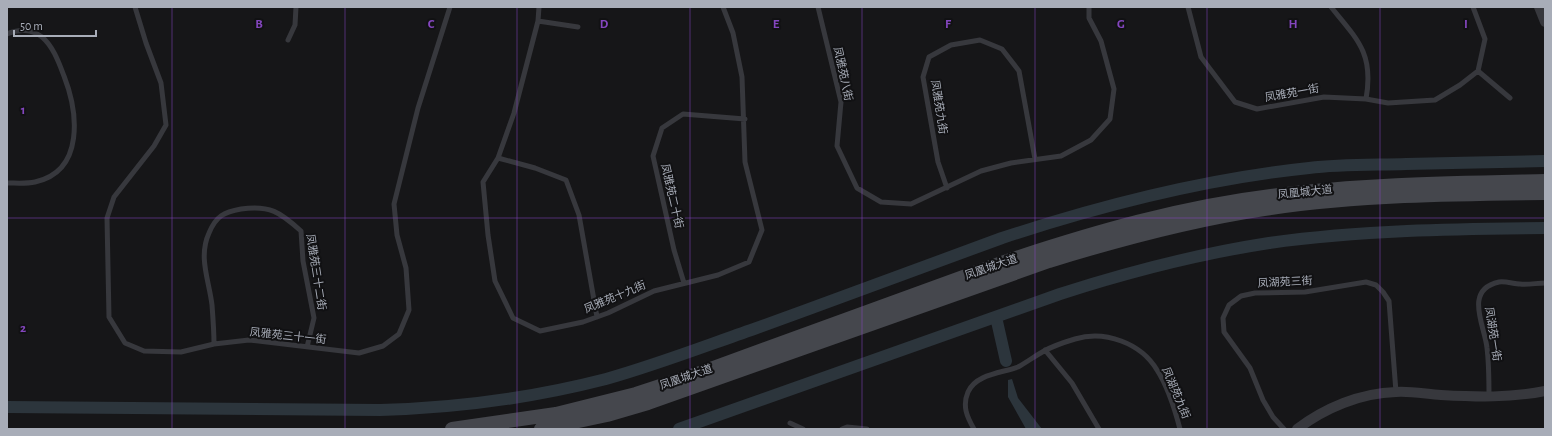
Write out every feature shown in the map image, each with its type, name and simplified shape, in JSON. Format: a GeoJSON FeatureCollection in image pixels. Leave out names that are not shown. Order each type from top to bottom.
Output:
{"type":"FeatureCollection","features":[{"type":"Feature","properties":{"kind":"main road","name":"凤凰城大道"},"geometry":{"type":"LineString","coordinates":[[452,429],[556,414],[636,394],[701,372],[1010,260],[1066,242],[1175,213],[1269,196],[1366,186],[1545,181]]}},
{"type":"Feature","properties":{"kind":"main road","name":"凤凰城大道"},"geometry":{"type":"LineString","coordinates":[[541,429],[607,415],[648,403],[1049,261],[1093,247],[1177,226],[1265,209],[1360,199],[1450,194],[1545,193]]}},
{"type":"Feature","properties":{"kind":"street"},"geometry":{"type":"LineString","coordinates":[[1539,7],[1545,22]]}},
{"type":"Feature","properties":{"kind":"street"},"geometry":{"type":"LineString","coordinates":[[1297,429],[1316,416],[1347,402],[1380,394],[1396,392],[1489,397],[1545,391]]}},
{"type":"Feature","properties":{"kind":"lane","name":"凤雅苑三十一街"},"geometry":{"type":"LineString","coordinates":[[135,7],[146,43],[161,83],[166,125],[154,146],[114,197],[107,218],[110,317],[126,343],[144,350],[181,352],[214,344],[249,340],[359,353],[383,346],[400,334],[409,310],[406,268],[397,235],[394,204],[418,108],[450,7]]}},
{"type":"Feature","properties":{"kind":"lane"},"geometry":{"type":"LineString","coordinates":[[288,40],[295,25],[296,7]]}},
{"type":"Feature","properties":{"kind":"lane","name":"凤雅苑十九街"},"geometry":{"type":"LineString","coordinates":[[539,7],[538,21],[514,113],[498,158],[483,182],[495,281],[512,318],[540,331],[596,317],[608,313],[654,291],[718,275],[749,262],[762,230],[745,162],[745,119],[742,77],[733,33],[723,7]]}},
{"type":"Feature","properties":{"kind":"lane","name":"凤雅苑八街"},"geometry":{"type":"LineString","coordinates":[[818,7],[841,102],[837,146],[857,188],[881,202],[911,204],[947,188]]}},
{"type":"Feature","properties":{"kind":"lane"},"geometry":{"type":"LineString","coordinates":[[947,188],[981,171],[1035,159],[1061,156],[1091,140],[1110,118],[1114,89],[1101,41],[1089,18],[1089,7]]}},
{"type":"Feature","properties":{"kind":"lane","name":"凤雅苑一街"},"geometry":{"type":"LineString","coordinates":[[1188,7],[1201,57],[1235,102],[1257,109],[1324,97],[1366,99],[1388,104],[1435,100],[1460,85],[1478,71]]}},
{"type":"Feature","properties":{"kind":"lane"},"geometry":{"type":"LineString","coordinates":[[1331,7],[1354,34],[1364,55],[1368,77],[1366,99]]}},
{"type":"Feature","properties":{"kind":"lane"},"geometry":{"type":"LineString","coordinates":[[1472,7],[1485,39],[1478,71],[1510,98]]}},
{"type":"Feature","properties":{"kind":"lane"},"geometry":{"type":"LineString","coordinates":[[538,21],[578,27]]}},
{"type":"Feature","properties":{"kind":"lane"},"geometry":{"type":"LineString","coordinates":[[7,34],[23,30],[41,36],[48,42],[59,62],[68,86],[73,110],[75,135],[67,160],[48,177],[36,182],[7,183]]}},
{"type":"Feature","properties":{"kind":"lane","name":"凤雅苑九街"},"geometry":{"type":"LineString","coordinates":[[947,188],[938,162],[923,77],[928,57],[951,45],[980,40],[1002,49],[1019,71],[1035,159]]}},
{"type":"Feature","properties":{"kind":"lane","name":"凤雅苑二十街"},"geometry":{"type":"LineString","coordinates":[[684,283],[674,250],[653,156],[662,128],[683,114],[745,119]]}},
{"type":"Feature","properties":{"kind":"lane"},"geometry":{"type":"LineString","coordinates":[[498,158],[535,168],[566,180],[579,215],[596,317]]}},
{"type":"Feature","properties":{"kind":"lane","name":"凤雅苑三十二街"},"geometry":{"type":"LineString","coordinates":[[214,344],[212,304],[204,264],[204,243],[214,221],[228,211],[256,207],[281,213],[301,231],[303,261],[314,318],[307,347]]}},
{"type":"Feature","properties":{"kind":"lane","name":"凤湖苑三街"},"geometry":{"type":"LineString","coordinates":[[1284,429],[1273,417],[1263,400],[1250,368],[1224,332],[1223,318],[1226,311],[1229,305],[1240,296],[1255,293],[1306,292],[1366,282],[1376,285],[1384,292],[1388,301],[1396,392]]}},
{"type":"Feature","properties":{"kind":"lane","name":"凤湖苑一街"},"geometry":{"type":"LineString","coordinates":[[1489,397],[1487,346],[1478,311],[1478,301],[1483,292],[1491,285],[1500,282],[1521,284],[1545,283]]}},
{"type":"Feature","properties":{"kind":"lane","name":"凤湖苑九街"},"geometry":{"type":"LineString","coordinates":[[974,429],[966,416],[965,403],[969,391],[977,381],[1019,366],[1045,350],[1076,338],[1095,336],[1113,338],[1130,344],[1146,355],[1157,370],[1176,413],[1180,429]]}},
{"type":"Feature","properties":{"kind":"lane"},"geometry":{"type":"LineString","coordinates":[[1045,350],[1072,383],[1098,429]]}},
{"type":"Feature","properties":{"kind":"lane"},"geometry":{"type":"LineString","coordinates":[[790,423],[803,429]]}},
{"type":"Feature","properties":{"kind":"lane"},"geometry":{"type":"LineString","coordinates":[[842,429],[847,427],[867,429]]}},
{"type":"Feature","properties":{"kind":"shaded area"},"geometry":{"type":"Polygon","coordinates":[[[1012,379],[1018,398],[1042,429],[1026,429],[1008,397],[1008,380],[1012,379]]]}},
{"type":"Feature","properties":{"kind":"waterway"},"geometry":{"type":"LineString","coordinates":[[7,407],[380,410],[437,407],[522,397],[578,386],[643,368],[1002,238],[1115,204],[1192,186],[1270,173],[1321,167],[1545,161]]}},
{"type":"Feature","properties":{"kind":"waterway"},"geometry":{"type":"LineString","coordinates":[[679,429],[1060,294],[1111,278],[1190,258],[1242,247],[1338,235],[1442,230],[1545,228]]}},
{"type":"Feature","properties":{"kind":"waterway"},"geometry":{"type":"LineString","coordinates":[[996,317],[1006,361]]}}]}
